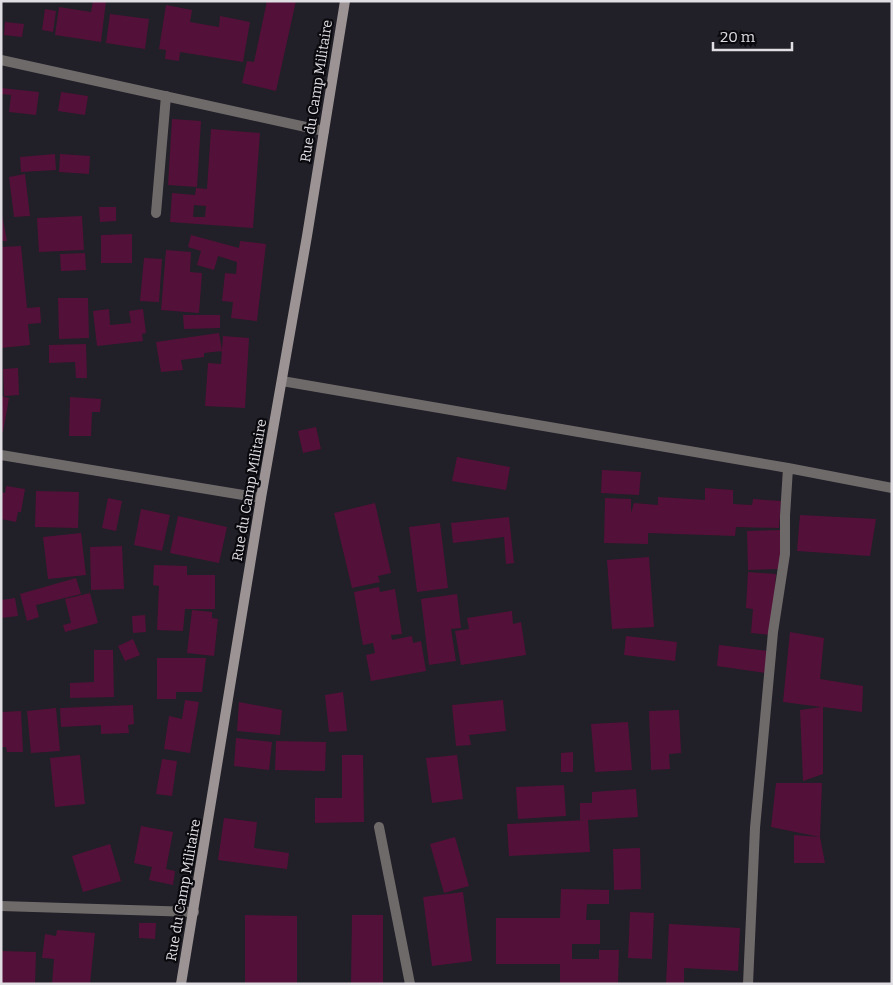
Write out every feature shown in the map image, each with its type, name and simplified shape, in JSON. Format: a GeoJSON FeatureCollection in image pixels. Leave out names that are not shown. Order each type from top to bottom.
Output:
{"type":"FeatureCollection","features":[{"type":"Feature","properties":{"kind":"street","name":"Rue du Camp Militaire"},"geometry":{"type":"LineString","coordinates":[[181,984],[324,131],[344,1]]}},
{"type":"Feature","properties":{"kind":"street"},"geometry":{"type":"LineString","coordinates":[[1,60],[324,131]]}},
{"type":"Feature","properties":{"kind":"street"},"geometry":{"type":"LineString","coordinates":[[156,213],[166,96]]}},
{"type":"Feature","properties":{"kind":"street"},"geometry":{"type":"LineString","coordinates":[[282,381],[788,468],[892,488]]}},
{"type":"Feature","properties":{"kind":"street"},"geometry":{"type":"LineString","coordinates":[[1,455],[261,498]]}},
{"type":"Feature","properties":{"kind":"street"},"geometry":{"type":"LineString","coordinates":[[748,984],[755,828],[773,632],[784,554],[784,516],[788,468]]}},
{"type":"Feature","properties":{"kind":"street"},"geometry":{"type":"LineString","coordinates":[[379,827],[410,984]]}},
{"type":"Feature","properties":{"kind":"street"},"geometry":{"type":"LineString","coordinates":[[1,906],[194,912]]}},
{"type":"Feature","properties":{"kind":"building"},"geometry":{"type":"Polygon","coordinates":[[[93,1],[106,1],[101,42],[55,35],[59,7],[91,12],[93,1]]]}},
{"type":"Feature","properties":{"kind":"building"},"geometry":{"type":"Polygon","coordinates":[[[267,1],[296,1],[276,91],[242,83],[247,61],[254,62],[267,1]]]}},
{"type":"Feature","properties":{"kind":"building"},"geometry":{"type":"Polygon","coordinates":[[[166,5],[192,10],[190,22],[219,27],[220,16],[250,22],[243,62],[180,52],[179,61],[165,59],[166,50],[159,49],[166,5]]]}},
{"type":"Feature","properties":{"kind":"building"},"geometry":{"type":"Polygon","coordinates":[[[45,9],[56,11],[53,32],[42,30],[45,9]]]}},
{"type":"Feature","properties":{"kind":"building"},"geometry":{"type":"Polygon","coordinates":[[[110,14],[149,19],[145,49],[106,43],[110,14]]]}},
{"type":"Feature","properties":{"kind":"building"},"geometry":{"type":"Polygon","coordinates":[[[5,22],[24,24],[22,37],[4,35],[5,22]]]}},
{"type":"Feature","properties":{"kind":"building"},"geometry":{"type":"Polygon","coordinates":[[[1,88],[39,92],[36,115],[9,112],[11,95],[1,94],[1,88]]]}},
{"type":"Feature","properties":{"kind":"building"},"geometry":{"type":"Polygon","coordinates":[[[61,92],[88,96],[85,115],[58,111],[61,92]]]}},
{"type":"Feature","properties":{"kind":"building"},"geometry":{"type":"Polygon","coordinates":[[[172,119],[201,121],[197,187],[168,185],[172,119]]]}},
{"type":"Feature","properties":{"kind":"building"},"geometry":{"type":"Polygon","coordinates":[[[211,129],[260,133],[253,228],[170,222],[172,193],[195,195],[196,188],[207,189],[211,129]],[[194,205],[193,217],[205,217],[206,206],[194,205]]]}},
{"type":"Feature","properties":{"kind":"building"},"geometry":{"type":"Polygon","coordinates":[[[55,154],[56,170],[21,172],[20,157],[55,154]]]}},
{"type":"Feature","properties":{"kind":"building"},"geometry":{"type":"Polygon","coordinates":[[[60,154],[90,156],[89,174],[59,172],[60,154]]]}},
{"type":"Feature","properties":{"kind":"building"},"geometry":{"type":"Polygon","coordinates":[[[25,174],[30,216],[14,217],[9,177],[25,174]]]}},
{"type":"Feature","properties":{"kind":"building"},"geometry":{"type":"Polygon","coordinates":[[[99,207],[116,207],[116,221],[100,222],[99,207]]]}},
{"type":"Feature","properties":{"kind":"building"},"geometry":{"type":"Polygon","coordinates":[[[1,210],[7,241],[1,241],[1,210]]]}},
{"type":"Feature","properties":{"kind":"building"},"geometry":{"type":"Polygon","coordinates":[[[82,216],[84,250],[39,252],[37,218],[82,216]]]}},
{"type":"Feature","properties":{"kind":"building"},"geometry":{"type":"Polygon","coordinates":[[[132,234],[132,263],[101,263],[101,235],[132,234]]]}},
{"type":"Feature","properties":{"kind":"building"},"geometry":{"type":"Polygon","coordinates":[[[191,235],[239,248],[240,241],[266,244],[257,321],[231,318],[233,302],[222,301],[225,273],[236,274],[237,262],[218,256],[214,270],[197,265],[201,251],[188,247],[191,235]]]}},
{"type":"Feature","properties":{"kind":"building"},"geometry":{"type":"Polygon","coordinates":[[[21,246],[27,308],[40,307],[41,323],[28,324],[30,345],[1,348],[1,247],[21,246]]]}},
{"type":"Feature","properties":{"kind":"building"},"geometry":{"type":"Polygon","coordinates":[[[166,250],[191,252],[190,272],[202,273],[199,313],[161,310],[166,250]]]}},
{"type":"Feature","properties":{"kind":"building"},"geometry":{"type":"Polygon","coordinates":[[[85,253],[86,270],[61,271],[60,254],[85,253]]]}},
{"type":"Feature","properties":{"kind":"building"},"geometry":{"type":"Polygon","coordinates":[[[144,258],[162,259],[159,302],[140,301],[144,258]]]}},
{"type":"Feature","properties":{"kind":"building"},"geometry":{"type":"Polygon","coordinates":[[[58,298],[88,298],[89,338],[59,339],[58,298]]]}},
{"type":"Feature","properties":{"kind":"building"},"geometry":{"type":"Polygon","coordinates":[[[109,309],[110,325],[131,323],[129,311],[143,309],[146,333],[142,334],[143,341],[97,346],[93,311],[109,309]]]}},
{"type":"Feature","properties":{"kind":"building"},"geometry":{"type":"Polygon","coordinates":[[[183,315],[220,315],[220,328],[184,329],[183,315]]]}},
{"type":"Feature","properties":{"kind":"building"},"geometry":{"type":"Polygon","coordinates":[[[219,333],[222,351],[204,353],[204,357],[181,360],[183,370],[161,372],[156,342],[219,333]]]}},
{"type":"Feature","properties":{"kind":"building"},"geometry":{"type":"Polygon","coordinates":[[[223,336],[249,338],[245,408],[205,406],[208,363],[221,364],[223,336]]]}},
{"type":"Feature","properties":{"kind":"building"},"geometry":{"type":"Polygon","coordinates":[[[86,344],[87,378],[76,378],[75,362],[49,363],[49,345],[86,344]]]}},
{"type":"Feature","properties":{"kind":"building"},"geometry":{"type":"Polygon","coordinates":[[[18,368],[19,395],[4,396],[3,369],[18,368]]]}},
{"type":"Feature","properties":{"kind":"building"},"geometry":{"type":"Polygon","coordinates":[[[1,396],[9,398],[3,432],[1,432],[1,396]]]}},
{"type":"Feature","properties":{"kind":"building"},"geometry":{"type":"Polygon","coordinates":[[[70,397],[101,399],[100,412],[92,412],[91,436],[69,436],[70,397]]]}},
{"type":"Feature","properties":{"kind":"building"},"geometry":{"type":"Polygon","coordinates":[[[316,427],[321,449],[303,453],[298,431],[316,427]]]}},
{"type":"Feature","properties":{"kind":"building"},"geometry":{"type":"Polygon","coordinates":[[[457,457],[510,467],[506,490],[452,481],[457,457]]]}},
{"type":"Feature","properties":{"kind":"building"},"geometry":{"type":"Polygon","coordinates":[[[602,470],[641,472],[639,495],[601,493],[602,470]]]}},
{"type":"Feature","properties":{"kind":"building"},"geometry":{"type":"Polygon","coordinates":[[[6,486],[25,489],[21,512],[18,512],[16,522],[1,519],[1,492],[5,493],[6,486]]]}},
{"type":"Feature","properties":{"kind":"building"},"geometry":{"type":"Polygon","coordinates":[[[705,488],[733,490],[733,504],[752,505],[753,499],[781,501],[779,528],[736,527],[735,536],[648,533],[648,544],[604,543],[605,498],[631,499],[631,513],[634,503],[658,505],[658,497],[705,500],[705,488]]]}},
{"type":"Feature","properties":{"kind":"building"},"geometry":{"type":"Polygon","coordinates":[[[36,491],[79,492],[78,528],[35,527],[36,491]]]}},
{"type":"Feature","properties":{"kind":"building"},"geometry":{"type":"Polygon","coordinates":[[[108,498],[122,501],[116,531],[102,528],[108,498]]]}},
{"type":"Feature","properties":{"kind":"building"},"geometry":{"type":"Polygon","coordinates":[[[375,503],[391,573],[378,576],[380,582],[352,588],[334,513],[375,503]]]}},
{"type":"Feature","properties":{"kind":"building"},"geometry":{"type":"Polygon","coordinates":[[[141,509],[170,515],[162,551],[134,545],[141,509]]]}},
{"type":"Feature","properties":{"kind":"building"},"geometry":{"type":"Polygon","coordinates":[[[800,515],[876,519],[870,556],[797,551],[800,515]]]}},
{"type":"Feature","properties":{"kind":"building"},"geometry":{"type":"Polygon","coordinates":[[[178,516],[227,527],[219,563],[170,553],[178,516]]]}},
{"type":"Feature","properties":{"kind":"building"},"geometry":{"type":"Polygon","coordinates":[[[509,517],[514,563],[506,564],[504,537],[453,543],[451,523],[509,517]]]}},
{"type":"Feature","properties":{"kind":"building"},"geometry":{"type":"Polygon","coordinates":[[[440,523],[448,588],[417,592],[409,527],[440,523]]]}},
{"type":"Feature","properties":{"kind":"building"},"geometry":{"type":"Polygon","coordinates":[[[781,530],[782,569],[748,570],[747,531],[781,530]]]}},
{"type":"Feature","properties":{"kind":"building"},"geometry":{"type":"Polygon","coordinates":[[[81,533],[86,575],[48,579],[43,537],[81,533]]]}},
{"type":"Feature","properties":{"kind":"building"},"geometry":{"type":"Polygon","coordinates":[[[122,546],[124,589],[91,590],[90,547],[122,546]]]}},
{"type":"Feature","properties":{"kind":"building"},"geometry":{"type":"Polygon","coordinates":[[[649,557],[654,627],[612,629],[607,560],[649,557]]]}},
{"type":"Feature","properties":{"kind":"building"},"geometry":{"type":"Polygon","coordinates":[[[154,565],[187,566],[187,575],[215,575],[215,609],[185,609],[183,631],[157,630],[159,586],[153,585],[154,565]]]}},
{"type":"Feature","properties":{"kind":"building"},"geometry":{"type":"Polygon","coordinates":[[[748,572],[776,574],[771,635],[751,633],[753,609],[746,608],[748,572]]]}},
{"type":"Feature","properties":{"kind":"building"},"geometry":{"type":"Polygon","coordinates":[[[76,578],[81,594],[36,605],[39,617],[27,621],[20,594],[76,578]]]}},
{"type":"Feature","properties":{"kind":"building"},"geometry":{"type":"Polygon","coordinates":[[[379,587],[380,592],[395,589],[402,634],[391,635],[392,640],[412,636],[413,643],[421,641],[426,671],[371,681],[366,655],[375,653],[373,643],[363,645],[354,592],[379,587]]]}},
{"type":"Feature","properties":{"kind":"building"},"geometry":{"type":"Polygon","coordinates":[[[90,593],[98,623],[65,632],[63,625],[71,623],[65,599],[90,593]]]}},
{"type":"Feature","properties":{"kind":"building"},"geometry":{"type":"Polygon","coordinates":[[[457,594],[461,628],[451,629],[456,661],[429,665],[421,599],[457,594]]]}},
{"type":"Feature","properties":{"kind":"building"},"geometry":{"type":"Polygon","coordinates":[[[15,598],[18,616],[1,618],[1,600],[15,598]]]}},
{"type":"Feature","properties":{"kind":"building"},"geometry":{"type":"Polygon","coordinates":[[[192,610],[212,612],[212,618],[218,619],[214,656],[187,653],[192,610]]]}},
{"type":"Feature","properties":{"kind":"building"},"geometry":{"type":"Polygon","coordinates":[[[512,611],[513,624],[521,622],[526,655],[461,665],[455,631],[469,629],[467,618],[512,611]]]}},
{"type":"Feature","properties":{"kind":"building"},"geometry":{"type":"Polygon","coordinates":[[[145,615],[146,632],[133,633],[132,616],[145,615]]]}},
{"type":"Feature","properties":{"kind":"building"},"geometry":{"type":"Polygon","coordinates":[[[790,632],[824,638],[820,679],[863,686],[862,712],[823,707],[823,774],[803,781],[800,710],[821,707],[783,702],[790,632]]]}},
{"type":"Feature","properties":{"kind":"building"},"geometry":{"type":"Polygon","coordinates":[[[626,636],[677,642],[675,661],[624,655],[626,636]]]}},
{"type":"Feature","properties":{"kind":"building"},"geometry":{"type":"Polygon","coordinates":[[[133,639],[140,655],[125,661],[118,646],[133,639]]]}},
{"type":"Feature","properties":{"kind":"building"},"geometry":{"type":"Polygon","coordinates":[[[719,645],[769,651],[766,673],[717,666],[719,645]]]}},
{"type":"Feature","properties":{"kind":"building"},"geometry":{"type":"Polygon","coordinates":[[[94,650],[113,650],[114,697],[70,698],[70,683],[94,682],[94,650]]]}},
{"type":"Feature","properties":{"kind":"building"},"geometry":{"type":"Polygon","coordinates":[[[157,658],[206,658],[202,692],[176,692],[176,699],[157,699],[157,658]]]}},
{"type":"Feature","properties":{"kind":"building"},"geometry":{"type":"Polygon","coordinates":[[[343,692],[347,731],[329,732],[325,695],[343,692]]]}},
{"type":"Feature","properties":{"kind":"building"},"geometry":{"type":"Polygon","coordinates":[[[185,700],[199,702],[190,753],[164,749],[169,716],[182,719],[185,700]]]}},
{"type":"Feature","properties":{"kind":"building"},"geometry":{"type":"Polygon","coordinates":[[[503,700],[506,731],[469,735],[471,745],[456,746],[452,705],[503,700]]]}},
{"type":"Feature","properties":{"kind":"building"},"geometry":{"type":"Polygon","coordinates":[[[239,702],[282,710],[280,735],[237,731],[239,702]]]}},
{"type":"Feature","properties":{"kind":"building"},"geometry":{"type":"Polygon","coordinates":[[[133,705],[134,724],[128,725],[129,733],[101,734],[101,725],[61,727],[60,708],[133,705]]]}},
{"type":"Feature","properties":{"kind":"building"},"geometry":{"type":"Polygon","coordinates":[[[56,708],[60,751],[31,753],[27,711],[56,708]]]}},
{"type":"Feature","properties":{"kind":"building"},"geometry":{"type":"Polygon","coordinates":[[[679,710],[681,753],[669,754],[670,769],[651,770],[649,711],[679,710]]]}},
{"type":"Feature","properties":{"kind":"building"},"geometry":{"type":"Polygon","coordinates":[[[21,711],[23,752],[7,752],[6,747],[1,747],[1,712],[21,711]]]}},
{"type":"Feature","properties":{"kind":"building"},"geometry":{"type":"Polygon","coordinates":[[[628,722],[632,770],[595,772],[591,724],[628,722]]]}},
{"type":"Feature","properties":{"kind":"building"},"geometry":{"type":"Polygon","coordinates":[[[236,738],[272,742],[269,770],[234,766],[236,738]]]}},
{"type":"Feature","properties":{"kind":"building"},"geometry":{"type":"Polygon","coordinates":[[[276,741],[326,742],[325,771],[275,770],[276,741]]]}},
{"type":"Feature","properties":{"kind":"building"},"geometry":{"type":"Polygon","coordinates":[[[573,752],[573,772],[561,772],[561,753],[573,752]]]}},
{"type":"Feature","properties":{"kind":"building"},"geometry":{"type":"Polygon","coordinates":[[[80,755],[85,804],[55,807],[50,758],[80,755]]]}},
{"type":"Feature","properties":{"kind":"building"},"geometry":{"type":"Polygon","coordinates":[[[342,755],[363,755],[364,822],[315,823],[315,798],[342,798],[342,755]]]}},
{"type":"Feature","properties":{"kind":"building"},"geometry":{"type":"Polygon","coordinates":[[[457,755],[463,799],[432,803],[426,758],[457,755]]]}},
{"type":"Feature","properties":{"kind":"building"},"geometry":{"type":"Polygon","coordinates":[[[162,759],[177,761],[172,796],[156,794],[162,759]]]}},
{"type":"Feature","properties":{"kind":"building"},"geometry":{"type":"Polygon","coordinates":[[[776,783],[822,783],[820,837],[771,827],[776,783]]]}},
{"type":"Feature","properties":{"kind":"building"},"geometry":{"type":"Polygon","coordinates":[[[564,785],[566,816],[518,819],[516,787],[564,785]]]}},
{"type":"Feature","properties":{"kind":"building"},"geometry":{"type":"Polygon","coordinates":[[[636,789],[638,817],[588,820],[590,852],[509,856],[507,824],[586,820],[580,820],[580,803],[592,803],[592,792],[636,789]]]}},
{"type":"Feature","properties":{"kind":"building"},"geometry":{"type":"Polygon","coordinates":[[[224,818],[257,822],[254,848],[289,853],[287,869],[218,860],[224,818]]]}},
{"type":"Feature","properties":{"kind":"building"},"geometry":{"type":"Polygon","coordinates":[[[141,826],[173,832],[166,869],[175,871],[173,885],[149,880],[152,867],[134,863],[141,826]]]}},
{"type":"Feature","properties":{"kind":"building"},"geometry":{"type":"Polygon","coordinates":[[[794,835],[820,837],[825,863],[794,863],[794,835]]]}},
{"type":"Feature","properties":{"kind":"building"},"geometry":{"type":"Polygon","coordinates":[[[455,837],[469,886],[444,893],[430,844],[455,837]]]}},
{"type":"Feature","properties":{"kind":"building"},"geometry":{"type":"Polygon","coordinates":[[[110,844],[121,881],[83,892],[72,856],[110,844]]]}},
{"type":"Feature","properties":{"kind":"building"},"geometry":{"type":"Polygon","coordinates":[[[640,848],[641,889],[614,890],[613,849],[640,848]]]}},
{"type":"Feature","properties":{"kind":"building"},"geometry":{"type":"Polygon","coordinates":[[[561,889],[609,890],[609,904],[587,904],[586,920],[600,920],[600,944],[572,944],[572,959],[599,959],[599,950],[619,950],[618,984],[560,984],[560,964],[496,964],[496,918],[560,918],[561,889]]]}},
{"type":"Feature","properties":{"kind":"building"},"geometry":{"type":"Polygon","coordinates":[[[463,892],[472,961],[432,966],[423,897],[463,892]]]}},
{"type":"Feature","properties":{"kind":"building"},"geometry":{"type":"Polygon","coordinates":[[[630,912],[654,913],[652,959],[628,958],[630,912]]]}},
{"type":"Feature","properties":{"kind":"building"},"geometry":{"type":"Polygon","coordinates":[[[245,915],[297,916],[297,984],[245,984],[245,915]]]}},
{"type":"Feature","properties":{"kind":"building"},"geometry":{"type":"Polygon","coordinates":[[[352,915],[383,915],[383,984],[351,984],[352,915]]]}},
{"type":"Feature","properties":{"kind":"building"},"geometry":{"type":"Polygon","coordinates":[[[139,923],[156,923],[155,939],[139,938],[139,923]]]}},
{"type":"Feature","properties":{"kind":"building"},"geometry":{"type":"Polygon","coordinates":[[[669,924],[740,928],[738,971],[684,968],[684,984],[666,984],[669,924]]]}},
{"type":"Feature","properties":{"kind":"building"},"geometry":{"type":"Polygon","coordinates":[[[57,930],[95,933],[90,984],[52,984],[54,959],[42,958],[45,934],[56,936],[57,930]]]}},
{"type":"Feature","properties":{"kind":"building"},"geometry":{"type":"Polygon","coordinates":[[[1,951],[36,952],[35,984],[1,984],[1,951]]]}}]}
